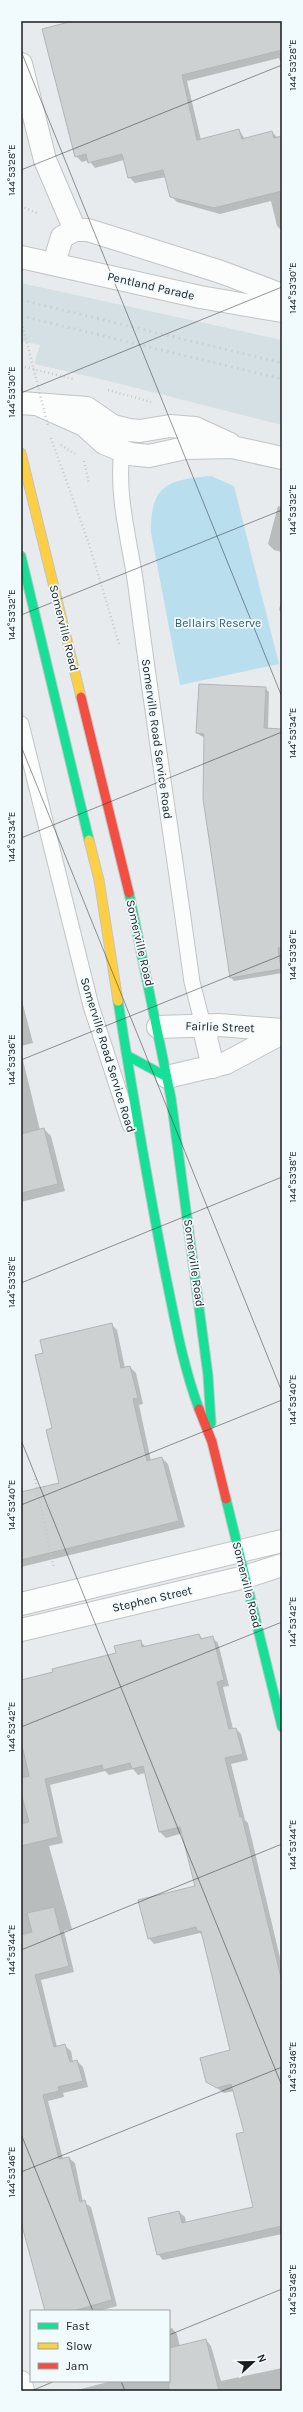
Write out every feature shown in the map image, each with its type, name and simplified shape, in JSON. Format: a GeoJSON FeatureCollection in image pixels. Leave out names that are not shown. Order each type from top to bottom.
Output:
{"type":"FeatureCollection","features":[{"type":"Feature","properties":{"kind":"main road","name":"Somerville Road"},"geometry":{"type":"LineString","coordinates":[[21,453],[133,908],[153,1032],[167,1077],[205,1347],[212,1442]]}},
{"type":"Feature","properties":{"kind":"main road","name":"Somerville Road"},"geometry":{"type":"LineString","coordinates":[[21,556],[98,873],[133,1052],[146,1176],[188,1375],[212,1442],[282,1727]]}},
{"type":"Feature","properties":{"kind":"main road"},"geometry":{"type":"LineString","coordinates":[[133,1052],[167,1077]]}},
{"type":"Feature","properties":{"kind":"street"},"geometry":{"type":"LineString","coordinates":[[21,64],[45,160],[75,230]]}},
{"type":"Feature","properties":{"kind":"street"},"geometry":{"type":"LineString","coordinates":[[54,263],[62,237],[75,230],[93,231],[221,272],[282,295]]}},
{"type":"Feature","properties":{"kind":"street","name":"Pentland Parade"},"geometry":{"type":"LineString","coordinates":[[21,257],[54,263],[200,297],[282,311]]}},
{"type":"Feature","properties":{"kind":"street"},"geometry":{"type":"LineString","coordinates":[[31,404],[87,408],[113,426],[125,430],[140,431],[170,426],[190,428],[239,447],[282,458]]}},
{"type":"Feature","properties":{"kind":"street"},"geometry":{"type":"LineString","coordinates":[[31,404],[84,425],[104,443],[122,451],[149,456],[191,448],[239,447]]}},
{"type":"Feature","properties":{"kind":"street"},"geometry":{"type":"LineString","coordinates":[[122,451],[125,430]]}},
{"type":"Feature","properties":{"kind":"street"},"geometry":{"type":"LineString","coordinates":[[203,1025],[213,1067]]}},
{"type":"Feature","properties":{"kind":"street","name":"Fairlie Street"},"geometry":{"type":"LineString","coordinates":[[153,1032],[203,1025],[282,1030]]}},
{"type":"Feature","properties":{"kind":"street","name":"Fairlie Street"},"geometry":{"type":"LineString","coordinates":[[167,1077],[213,1067],[245,1054],[282,1033]]}},
{"type":"Feature","properties":{"kind":"street"},"geometry":{"type":"LineString","coordinates":[[21,1604],[282,1541]]}},
{"type":"Feature","properties":{"kind":"street","name":"Stephen Street"},"geometry":{"type":"LineString","coordinates":[[21,1630],[245,1577],[282,1565]]}},
{"type":"Feature","properties":{"kind":"street"},"geometry":{"type":"LineString","coordinates":[[21,2382],[23,2391]]}},
{"type":"Feature","properties":{"kind":"lane","name":"Somerville Road Service Road"},"geometry":{"type":"LineString","coordinates":[[122,451],[120,468],[122,496],[144,653],[192,982],[203,1025]]}},
{"type":"Feature","properties":{"kind":"lane","name":"Somerville Road Service Road"},"geometry":{"type":"LineString","coordinates":[[21,724],[91,1006],[146,1176]]}},
{"type":"Feature","properties":{"kind":"lane"},"geometry":{"type":"LineString","coordinates":[[91,1006],[100,1031],[112,1052],[120,1057],[133,1052]]}},
{"type":"Feature","properties":{"kind":"path"},"geometry":{"type":"LineString","coordinates":[[21,206],[42,216]]}},
{"type":"Feature","properties":{"kind":"path"},"geometry":{"type":"LineString","coordinates":[[21,319],[55,455],[91,551],[123,656],[144,653]]}},
{"type":"Feature","properties":{"kind":"path"},"geometry":{"type":"LineString","coordinates":[[61,445],[84,460],[89,484]]}},
{"type":"Feature","properties":{"kind":"path"},"geometry":{"type":"LineString","coordinates":[[35,1479],[60,1595]]}},
{"type":"Feature","properties":{"kind":"shaded area"},"geometry":{"type":"Polygon","coordinates":[[[21,283],[282,340],[282,425],[109,381],[34,364],[40,345],[21,341],[21,283]]]}},
{"type":"Feature","properties":{"kind":"green space","name":"Bellairs Reserve"},"geometry":{"type":"Polygon","coordinates":[[[211,476],[234,486],[279,664],[180,685],[151,533],[152,517],[154,504],[158,494],[164,488],[183,480],[211,476]]]}},
{"type":"Feature","properties":{"kind":"building"},"geometry":{"type":"Polygon","coordinates":[[[73,21],[282,21],[282,50],[182,75],[197,140],[239,129],[242,139],[272,131],[274,138],[282,136],[282,191],[214,208],[170,197],[163,170],[128,178],[122,154],[88,163],[86,154],[75,157],[42,29],[73,21]]]}},
{"type":"Feature","properties":{"kind":"building"},"geometry":{"type":"Polygon","coordinates":[[[199,684],[266,687],[264,728],[282,729],[282,947],[278,948],[281,969],[230,978],[203,799],[204,734],[196,733],[199,684]]]}},
{"type":"Feature","properties":{"kind":"building"},"geometry":{"type":"Polygon","coordinates":[[[44,1128],[58,1184],[21,1193],[21,1134],[44,1128]]]}},
{"type":"Feature","properties":{"kind":"building"},"geometry":{"type":"Polygon","coordinates":[[[112,1323],[121,1368],[130,1366],[138,1398],[133,1399],[147,1461],[162,1457],[179,1521],[21,1560],[21,1492],[59,1483],[46,1430],[52,1428],[35,1355],[43,1353],[40,1340],[112,1323]]]}},
{"type":"Feature","properties":{"kind":"building"},"geometry":{"type":"Polygon","coordinates":[[[199,1634],[201,1639],[213,1636],[224,1680],[217,1682],[229,1729],[236,1728],[243,1754],[225,1758],[240,1817],[242,1817],[282,1982],[282,2226],[157,2255],[148,2218],[179,2211],[182,2223],[253,2207],[236,2134],[244,2132],[231,2084],[217,2088],[206,2082],[200,2058],[230,2050],[201,1931],[197,1931],[196,1927],[148,1939],[138,1900],[195,1886],[180,1827],[159,1832],[143,1766],[132,1769],[130,1763],[103,1770],[102,1765],[45,1779],[58,1837],[21,1846],[21,1824],[29,1822],[21,1793],[21,1778],[29,1776],[21,1741],[21,1680],[53,1672],[52,1669],[116,1653],[114,1646],[141,1640],[142,1647],[199,1634]]]}},
{"type":"Feature","properties":{"kind":"building"},"geometry":{"type":"Polygon","coordinates":[[[54,1907],[69,1966],[35,1975],[54,2047],[65,2044],[70,2062],[77,2060],[83,2081],[58,2087],[59,2091],[43,2095],[59,2159],[69,2157],[80,2202],[85,2200],[112,2300],[77,2310],[45,2310],[21,2222],[21,1935],[32,1932],[27,1913],[54,1907]]]}},
{"type":"Feature","properties":{"kind":"building"},"geometry":{"type":"Polygon","coordinates":[[[206,2339],[219,2391],[169,2391],[170,2348],[206,2339]]]}},
{"type":"Feature","properties":{"kind":"railway"},"geometry":{"type":"LineString","coordinates":[[21,300],[282,363]]}},
{"type":"Feature","properties":{"kind":"railway"},"geometry":{"type":"LineString","coordinates":[[21,316],[282,379]]}},
{"type":"Feature","properties":{"kind":"traffic: fast"},"geometry":{"type":"LineString","coordinates":[[21,556],[89,840]]}},
{"type":"Feature","properties":{"kind":"traffic: fast"},"geometry":{"type":"LineString","coordinates":[[129,893],[171,1098],[208,1375],[211,1423]]}},
{"type":"Feature","properties":{"kind":"traffic: fast"},"geometry":{"type":"LineString","coordinates":[[118,1001],[164,1267],[183,1357],[199,1409]]}},
{"type":"Feature","properties":{"kind":"traffic: fast"},"geometry":{"type":"LineString","coordinates":[[128,1056],[167,1077]]}},
{"type":"Feature","properties":{"kind":"traffic: fast"},"geometry":{"type":"LineString","coordinates":[[226,1499],[282,1727]]}},
{"type":"Feature","properties":{"kind":"traffic: slow"},"geometry":{"type":"LineString","coordinates":[[21,453],[81,697]]}},
{"type":"Feature","properties":{"kind":"traffic: slow"},"geometry":{"type":"LineString","coordinates":[[89,840],[99,880],[118,1001]]}},
{"type":"Feature","properties":{"kind":"traffic: jam"},"geometry":{"type":"LineString","coordinates":[[81,697],[129,893]]}},
{"type":"Feature","properties":{"kind":"traffic: jam"},"geometry":{"type":"LineString","coordinates":[[199,1409],[212,1442],[226,1499]]}}]}
